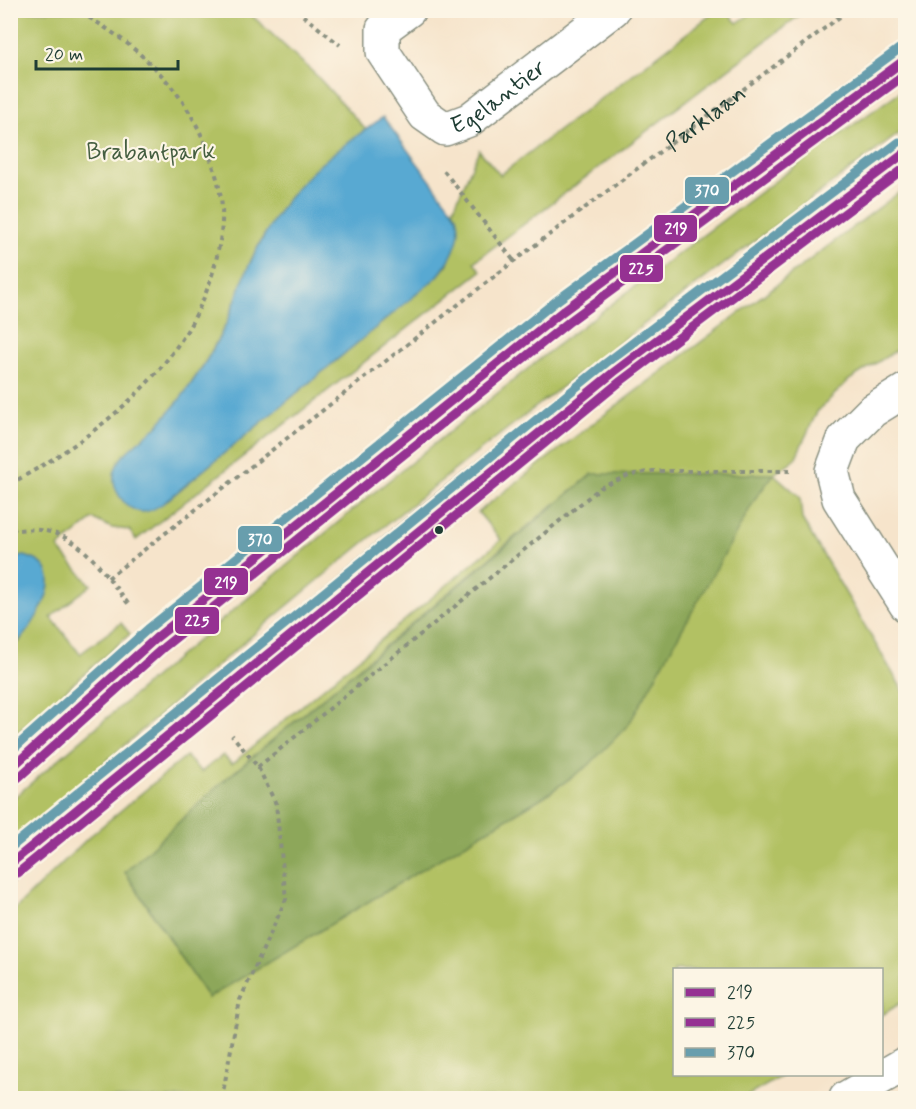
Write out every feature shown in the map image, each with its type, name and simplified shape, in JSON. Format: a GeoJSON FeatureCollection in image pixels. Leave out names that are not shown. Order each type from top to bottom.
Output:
{"type":"FeatureCollection","features":[{"type":"Feature","properties":{"kind":"street","name":"Egelantier"},"geometry":{"type":"LineString","coordinates":[[409,10],[383,29],[383,52],[425,115],[445,129],[469,120],[613,10]]}},
{"type":"Feature","properties":{"kind":"street"},"geometry":{"type":"LineString","coordinates":[[10,769],[156,638],[563,311],[906,59]]}},
{"type":"Feature","properties":{"kind":"street"},"geometry":{"type":"LineString","coordinates":[[10,864],[206,702],[614,372],[906,152]]}},
{"type":"Feature","properties":{"kind":"street"},"geometry":{"type":"LineString","coordinates":[[906,390],[872,411],[844,439],[832,471],[839,499],[906,606]]}},
{"type":"Feature","properties":{"kind":"street"},"geometry":{"type":"LineString","coordinates":[[846,1098],[906,1063]]}},
{"type":"Feature","properties":{"kind":"path","name":"Parklaan"},"geometry":{"type":"LineString","coordinates":[[108,578],[530,249],[849,10]]}},
{"type":"Feature","properties":{"kind":"path"},"geometry":{"type":"LineString","coordinates":[[10,484],[44,465],[92,433],[115,415],[154,376],[190,326],[206,295],[220,244],[221,194],[203,137],[189,111],[172,87],[147,60],[118,36],[78,11]]}},
{"type":"Feature","properties":{"kind":"path"},"geometry":{"type":"LineString","coordinates":[[258,767],[600,488],[629,474],[653,471],[832,471]]}},
{"type":"Feature","properties":{"kind":"path"},"geometry":{"type":"LineString","coordinates":[[10,520],[13,531],[34,529],[53,532],[67,537],[80,546],[156,638]]}},
{"type":"Feature","properties":{"kind":"path"},"geometry":{"type":"LineString","coordinates":[[206,702],[258,767],[276,804],[286,898],[240,1000],[222,1098]]}},
{"type":"Feature","properties":{"kind":"green space","name":"Brabantpark"},"geometry":{"type":"Polygon","coordinates":[[[10,11],[247,11],[317,76],[366,130],[312,172],[284,204],[261,240],[227,322],[207,359],[183,396],[169,412],[165,502],[437,277],[448,264],[457,216],[453,210],[479,150],[500,175],[716,11],[726,11],[737,23],[755,11],[805,11],[474,262],[481,271],[136,540],[129,530],[112,528],[93,519],[58,548],[91,585],[51,617],[80,654],[121,623],[130,634],[11,738],[11,648],[20,641],[47,571],[31,558],[11,558],[10,11]]]}},
{"type":"Feature","properties":{"kind":"green space"},"geometry":{"type":"Polygon","coordinates":[[[905,88],[905,129],[711,273],[343,559],[11,844],[10,801],[205,634],[367,498],[561,342],[779,178],[905,88]]]}},
{"type":"Feature","properties":{"kind":"green space"},"geometry":{"type":"Polygon","coordinates":[[[905,188],[905,345],[849,380],[817,412],[795,459],[774,474],[800,497],[802,519],[905,694],[905,1000],[883,1014],[883,968],[673,968],[673,1076],[782,1076],[744,1098],[11,1098],[11,913],[89,837],[186,756],[201,772],[223,755],[232,764],[501,540],[478,512],[905,188]],[[773,475],[554,504],[220,784],[125,872],[208,998],[546,795],[589,765],[757,496],[773,475]]]}},
{"type":"Feature","properties":{"kind":"green space"},"geometry":{"type":"Polygon","coordinates":[[[592,474],[774,474],[757,496],[629,724],[589,765],[546,795],[208,998],[125,872],[220,784],[592,474]]]}},
{"type":"Feature","properties":{"kind":"water"},"geometry":{"type":"Polygon","coordinates":[[[383,117],[457,216],[459,232],[455,248],[447,263],[437,277],[165,502],[144,512],[135,510],[124,502],[116,490],[114,476],[118,463],[166,416],[202,367],[227,322],[252,259],[278,213],[293,192],[319,165],[383,117]]]}},
{"type":"Feature","properties":{"kind":"water"},"geometry":{"type":"Polygon","coordinates":[[[25,556],[38,561],[47,571],[48,591],[32,624],[11,648],[11,558],[25,556]]]}},
{"type":"Feature","properties":{"kind":"transit line","name":"370"},"geometry":{"type":"LineString","coordinates":[[10,752],[148,629],[555,302],[899,49]]}},
{"type":"Feature","properties":{"kind":"transit line","name":"219"},"geometry":{"type":"LineString","coordinates":[[10,769],[156,638],[563,311],[906,59]]}},
{"type":"Feature","properties":{"kind":"transit line","name":"225"},"geometry":{"type":"LineString","coordinates":[[18,778],[164,647],[570,321],[906,74]]}},
{"type":"Feature","properties":{"kind":"transit line","name":"370"},"geometry":{"type":"LineString","coordinates":[[10,848],[606,363],[899,142]]}},
{"type":"Feature","properties":{"kind":"transit line","name":"219"},"geometry":{"type":"LineString","coordinates":[[10,864],[614,372],[906,152]]}},
{"type":"Feature","properties":{"kind":"transit line","name":"225"},"geometry":{"type":"LineString","coordinates":[[18,873],[621,381],[906,167]]}}]}
